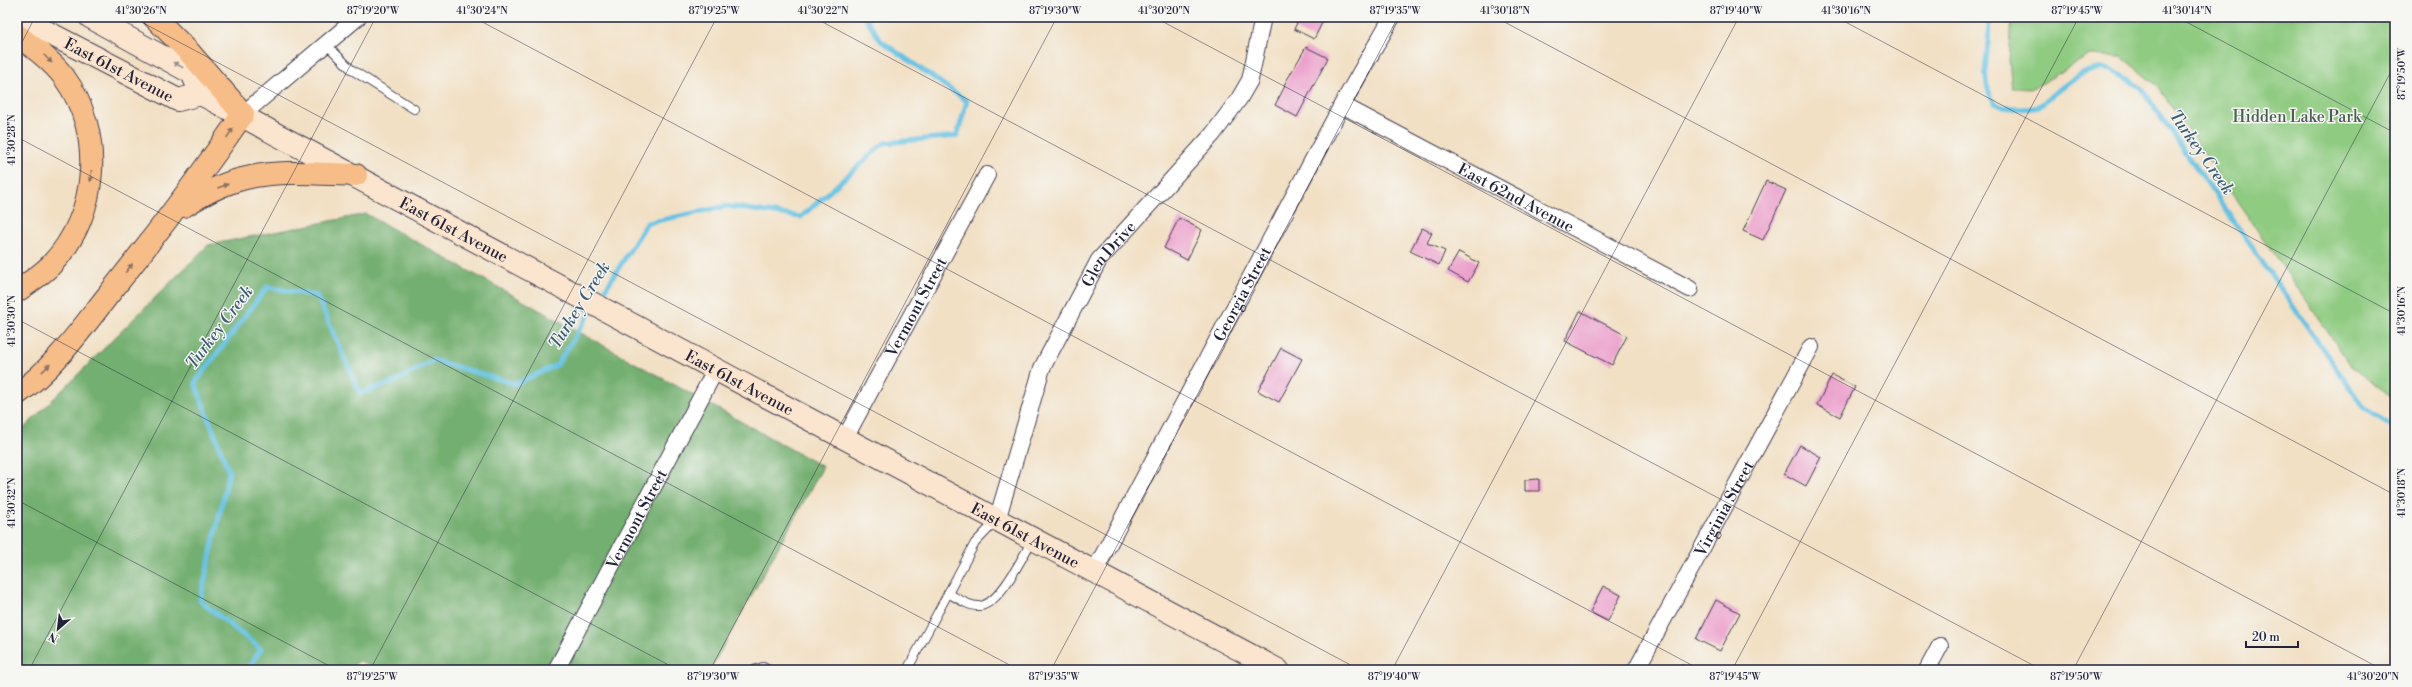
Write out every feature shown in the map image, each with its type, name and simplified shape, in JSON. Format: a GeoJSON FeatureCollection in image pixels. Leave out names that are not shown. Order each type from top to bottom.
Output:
{"type":"FeatureCollection","features":[{"type":"Feature","properties":{"kind":"highway"},"geometry":{"type":"LineString","coordinates":[[17,394],[61,352],[176,210],[243,114],[189,52],[154,17]]}},
{"type":"Feature","properties":{"kind":"highway"},"geometry":{"type":"LineString","coordinates":[[17,35],[47,57],[64,78],[86,119],[91,138],[92,158],[90,188],[83,214],[69,241],[51,264],[17,291]]}},
{"type":"Feature","properties":{"kind":"highway"},"geometry":{"type":"LineString","coordinates":[[176,210],[209,191],[243,178],[277,174],[356,175]]}},
{"type":"Feature","properties":{"kind":"main road","name":"East 61st Avenue"},"geometry":{"type":"LineString","coordinates":[[18,17],[178,100],[201,94],[243,114],[1278,670]]}},
{"type":"Feature","properties":{"kind":"main road","name":"East 61st Avenue"},"geometry":{"type":"LineString","coordinates":[[90,17],[192,73],[201,94]]}},
{"type":"Feature","properties":{"kind":"street"},"geometry":{"type":"LineString","coordinates":[[243,114],[358,17]]}},
{"type":"Feature","properties":{"kind":"street","name":"Glen Drive"},"geometry":{"type":"LineString","coordinates":[[997,520],[1042,368],[1100,260],[1213,134],[1239,99],[1250,80],[1263,17]]}},
{"type":"Feature","properties":{"kind":"street","name":"Georgia Street"},"geometry":{"type":"LineString","coordinates":[[1094,572],[1342,105],[1392,17]]}},
{"type":"Feature","properties":{"kind":"street","name":"East 62nd Avenue"},"geometry":{"type":"LineString","coordinates":[[1342,105],[1690,289]]}},
{"type":"Feature","properties":{"kind":"street","name":"Vermont Street"},"geometry":{"type":"LineString","coordinates":[[845,438],[987,175]]}},
{"type":"Feature","properties":{"kind":"street","name":"Virginia Street"},"geometry":{"type":"LineString","coordinates":[[1636,670],[1811,347]]}},
{"type":"Feature","properties":{"kind":"street","name":"Vermont Street"},"geometry":{"type":"LineString","coordinates":[[556,670],[716,369]]}},
{"type":"Feature","properties":{"kind":"street"},"geometry":{"type":"LineString","coordinates":[[1927,670],[1940,646]]}},
{"type":"Feature","properties":{"kind":"lane"},"geometry":{"type":"LineString","coordinates":[[326,44],[352,70],[414,109]]}},
{"type":"Feature","properties":{"kind":"lane"},"geometry":{"type":"LineString","coordinates":[[908,670],[975,542],[997,520]]}},
{"type":"Feature","properties":{"kind":"lane"},"geometry":{"type":"LineString","coordinates":[[948,593],[966,604],[979,606],[990,603],[1002,589],[1033,539]]}},
{"type":"Feature","properties":{"kind":"lane"},"geometry":{"type":"LineString","coordinates":[[754,670],[763,667],[769,670]]}},
{"type":"Feature","properties":{"kind":"green space","name":"Hidden Lake Park"},"geometry":{"type":"Polygon","coordinates":[[[2012,17],[2395,17],[2395,399],[2352,367],[2158,87],[2122,57],[2090,55],[2032,89],[2012,88],[2009,61],[2012,17]]]}},
{"type":"Feature","properties":{"kind":"green space"},"geometry":{"type":"Polygon","coordinates":[[[366,214],[823,467],[710,670],[378,670],[360,661],[343,670],[17,670],[17,435],[208,245],[366,214]]]}},
{"type":"Feature","properties":{"kind":"building"},"geometry":{"type":"Polygon","coordinates":[[[1300,17],[1325,17],[1314,39],[1294,29],[1300,17]]]}},
{"type":"Feature","properties":{"kind":"building"},"geometry":{"type":"Polygon","coordinates":[[[1306,47],[1328,58],[1297,117],[1275,105],[1285,86],[1284,85],[1306,47]]]}},
{"type":"Feature","properties":{"kind":"building"},"geometry":{"type":"Polygon","coordinates":[[[1766,181],[1786,190],[1763,240],[1743,231],[1766,181]]]}},
{"type":"Feature","properties":{"kind":"building"},"geometry":{"type":"Polygon","coordinates":[[[1179,218],[1202,230],[1187,260],[1164,248],[1179,218]]]}},
{"type":"Feature","properties":{"kind":"building"},"geometry":{"type":"Polygon","coordinates":[[[1422,228],[1432,233],[1427,243],[1445,251],[1439,265],[1410,251],[1422,228]]]}},
{"type":"Feature","properties":{"kind":"building"},"geometry":{"type":"Polygon","coordinates":[[[1459,252],[1479,263],[1468,282],[1448,271],[1459,252]]]}},
{"type":"Feature","properties":{"kind":"building"},"geometry":{"type":"Polygon","coordinates":[[[1580,311],[1627,336],[1612,365],[1565,341],[1580,311]]]}},
{"type":"Feature","properties":{"kind":"building"},"geometry":{"type":"Polygon","coordinates":[[[1281,348],[1302,359],[1279,402],[1258,391],[1281,348]]]}},
{"type":"Feature","properties":{"kind":"building"},"geometry":{"type":"Polygon","coordinates":[[[1832,375],[1855,387],[1840,417],[1817,405],[1832,375]]]}},
{"type":"Feature","properties":{"kind":"building"},"geometry":{"type":"Polygon","coordinates":[[[1800,445],[1821,457],[1806,486],[1784,474],[1800,445]]]}},
{"type":"Feature","properties":{"kind":"building"},"geometry":{"type":"Polygon","coordinates":[[[1539,479],[1539,491],[1525,491],[1525,480],[1539,479]]]}},
{"type":"Feature","properties":{"kind":"building"},"geometry":{"type":"Polygon","coordinates":[[[1603,586],[1621,595],[1608,621],[1590,612],[1603,586]]]}},
{"type":"Feature","properties":{"kind":"building"},"geometry":{"type":"Polygon","coordinates":[[[1716,600],[1740,613],[1720,651],[1696,639],[1716,600]]]}},
{"type":"Feature","properties":{"kind":"building"},"geometry":{"type":"Polygon","coordinates":[[[1681,665],[1691,670],[1678,670],[1681,665]]]}},
{"type":"Feature","properties":{"kind":"waterway","name":"Turkey Creek"},"geometry":{"type":"LineString","coordinates":[[598,301],[647,223],[727,206],[801,217],[884,143],[957,136],[967,101],[881,41],[865,17]]}},
{"type":"Feature","properties":{"kind":"waterway","name":"Turkey Creek"},"geometry":{"type":"LineString","coordinates":[[1988,17],[1989,36],[1986,64],[1987,83],[1992,99],[1998,105],[2003,107],[2026,109],[2039,106],[2073,79],[2088,71],[2097,69],[2114,72],[2141,88],[2364,408],[2395,428]]}},
{"type":"Feature","properties":{"kind":"waterway","name":"Turkey Creek"},"geometry":{"type":"LineString","coordinates":[[247,670],[261,649],[200,601],[229,472],[195,383],[267,287],[317,296],[360,393],[395,382],[433,360],[515,384],[557,365],[592,310]]}}]}
